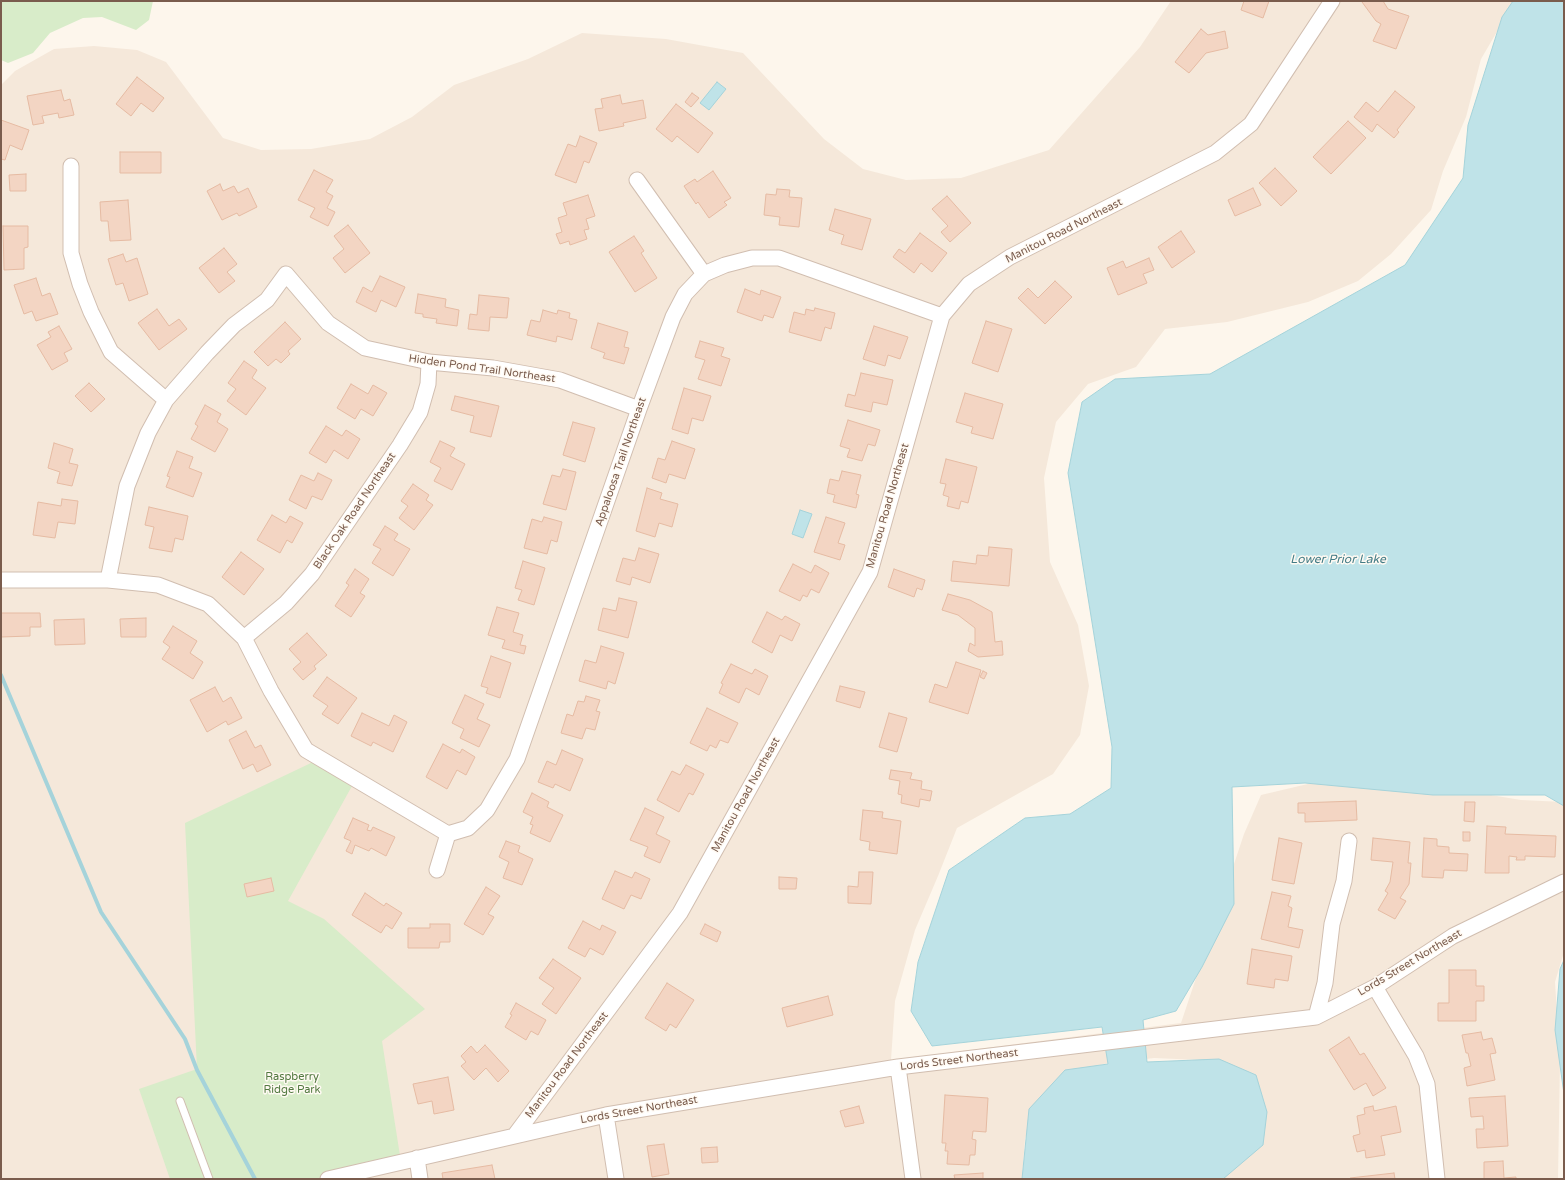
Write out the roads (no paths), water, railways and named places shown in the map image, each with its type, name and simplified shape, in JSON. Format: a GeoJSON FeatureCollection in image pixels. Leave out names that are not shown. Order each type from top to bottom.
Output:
{"type":"FeatureCollection","features":[{"type":"Feature","properties":{"kind":"street","name":"Manitou Road Northeast"},"geometry":{"type":"LineString","coordinates":[[515,1135],[680,913],[870,572],[942,316],[970,284],[1010,257],[1215,153],[1251,124],[1332,1]]}},
{"type":"Feature","properties":{"kind":"street"},"geometry":{"type":"LineString","coordinates":[[71,166],[71,253],[80,284],[91,312],[111,352],[166,400]]}},
{"type":"Feature","properties":{"kind":"street"},"geometry":{"type":"LineString","coordinates":[[637,180],[704,274]]}},
{"type":"Feature","properties":{"kind":"street","name":"Appaloosa Trail Northeast"},"geometry":{"type":"LineString","coordinates":[[448,834],[468,828],[487,810],[517,759],[673,317],[685,294],[704,274],[725,265],[752,258],[779,258],[942,316]]}},
{"type":"Feature","properties":{"kind":"street","name":"Hidden Pond Trail Northeast"},"geometry":{"type":"LineString","coordinates":[[108,580],[127,486],[148,433],[166,400],[234,325],[267,300],[286,274],[328,323],[365,348],[429,362],[493,368],[560,380],[639,410]]}},
{"type":"Feature","properties":{"kind":"street","name":"Black Oak Road Northeast"},"geometry":{"type":"LineString","coordinates":[[244,638],[286,603],[312,574],[396,452],[420,412],[428,384],[429,362]]}},
{"type":"Feature","properties":{"kind":"street"},"geometry":{"type":"LineString","coordinates":[[1,580],[108,580],[158,585],[208,604],[244,638],[270,691],[306,750],[448,834],[437,870]]}},
{"type":"Feature","properties":{"kind":"street"},"geometry":{"type":"LineString","coordinates":[[1316,1017],[1325,983],[1332,924],[1344,881],[1349,841]]}},
{"type":"Feature","properties":{"kind":"street","name":"Lords Street Northeast"},"geometry":{"type":"LineString","coordinates":[[328,1179],[606,1115],[898,1067],[1316,1017],[1375,987],[1453,936],[1564,882]]}},
{"type":"Feature","properties":{"kind":"street"},"geometry":{"type":"LineString","coordinates":[[1375,987],[1416,1056],[1427,1084],[1437,1179]]}},
{"type":"Feature","properties":{"kind":"street"},"geometry":{"type":"LineString","coordinates":[[898,1067],[913,1179]]}},
{"type":"Feature","properties":{"kind":"street"},"geometry":{"type":"LineString","coordinates":[[606,1115],[616,1179]]}},
{"type":"Feature","properties":{"kind":"street"},"geometry":{"type":"LineString","coordinates":[[417,1158],[420,1179]]}},
{"type":"Feature","properties":{"kind":"lane"},"geometry":{"type":"LineString","coordinates":[[180,1101],[209,1179]]}},
{"type":"Feature","properties":{"kind":"water","name":"Lower Prior Lake"},"geometry":{"type":"Polygon","coordinates":[[[1513,1],[1564,1],[1564,806],[1545,795],[1433,795],[1305,783],[1232,787],[1234,904],[1202,967],[1176,1011],[1143,1020],[1147,1062],[1219,1059],[1256,1075],[1267,1112],[1263,1145],[1223,1179],[1022,1179],[1029,1109],[1065,1070],[1108,1064],[1102,1027],[932,1046],[911,1011],[918,962],[949,870],[1025,818],[1070,814],[1111,788],[1112,747],[1068,473],[1082,402],[1115,379],[1210,374],[1405,265],[1463,178],[1468,125],[1502,17],[1513,1]]]}},
{"type":"Feature","properties":{"kind":"water"},"geometry":{"type":"Polygon","coordinates":[[[717,82],[726,89],[709,110],[700,103],[717,82]]]}},
{"type":"Feature","properties":{"kind":"water"},"geometry":{"type":"Polygon","coordinates":[[[800,510],[812,514],[803,538],[792,534],[800,510]]]}},
{"type":"Feature","properties":{"kind":"water"},"geometry":{"type":"Polygon","coordinates":[[[1564,960],[1564,1094],[1555,1030],[1560,969],[1564,960]]]}},
{"type":"Feature","properties":{"kind":"waterway"},"geometry":{"type":"LineString","coordinates":[[1,675],[101,912],[185,1039],[197,1070],[255,1179]]}},
{"type":"Feature","properties":{"kind":"park label","name":"Raspberry Ridge Park"},"geometry":{"type":"Point","coordinates":[292,1083]}}]}
